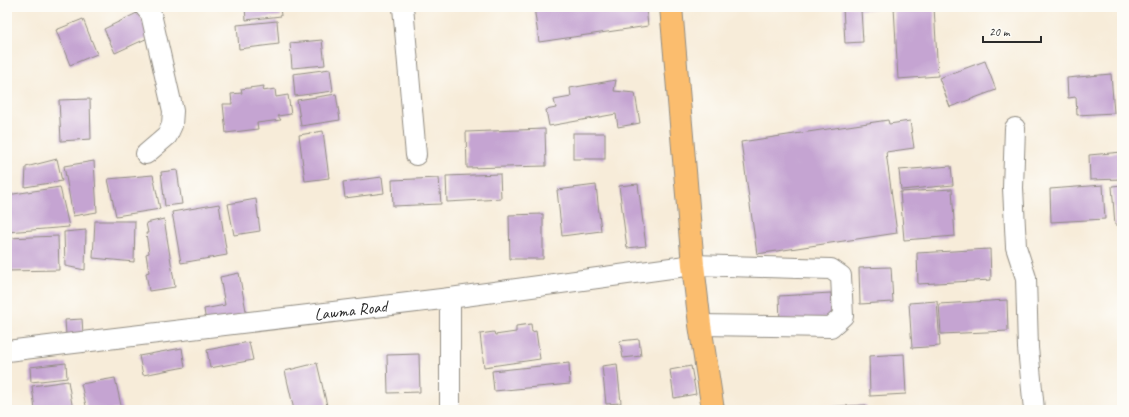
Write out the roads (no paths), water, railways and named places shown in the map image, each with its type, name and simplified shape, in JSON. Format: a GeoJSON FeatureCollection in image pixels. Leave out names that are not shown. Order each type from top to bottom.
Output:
{"type":"FeatureCollection","features":[{"type":"Feature","properties":{"kind":"main road"},"geometry":{"type":"LineString","coordinates":[[671,7],[700,325],[713,410]]}},
{"type":"Feature","properties":{"kind":"street"},"geometry":{"type":"LineString","coordinates":[[145,7],[151,14],[173,111],[172,125],[167,136],[146,154]]}},
{"type":"Feature","properties":{"kind":"street"},"geometry":{"type":"LineString","coordinates":[[403,7],[416,155]]}},
{"type":"Feature","properties":{"kind":"street"},"geometry":{"type":"LineString","coordinates":[[1015,128],[1013,188],[1016,247],[1026,278],[1028,348],[1034,410]]}},
{"type":"Feature","properties":{"kind":"street","name":"Lawma Road"},"geometry":{"type":"LineString","coordinates":[[7,351],[450,298],[694,265],[831,269],[841,276],[843,316],[832,327],[700,325]]}},
{"type":"Feature","properties":{"kind":"street"},"geometry":{"type":"LineString","coordinates":[[450,298],[450,410]]}}]}
